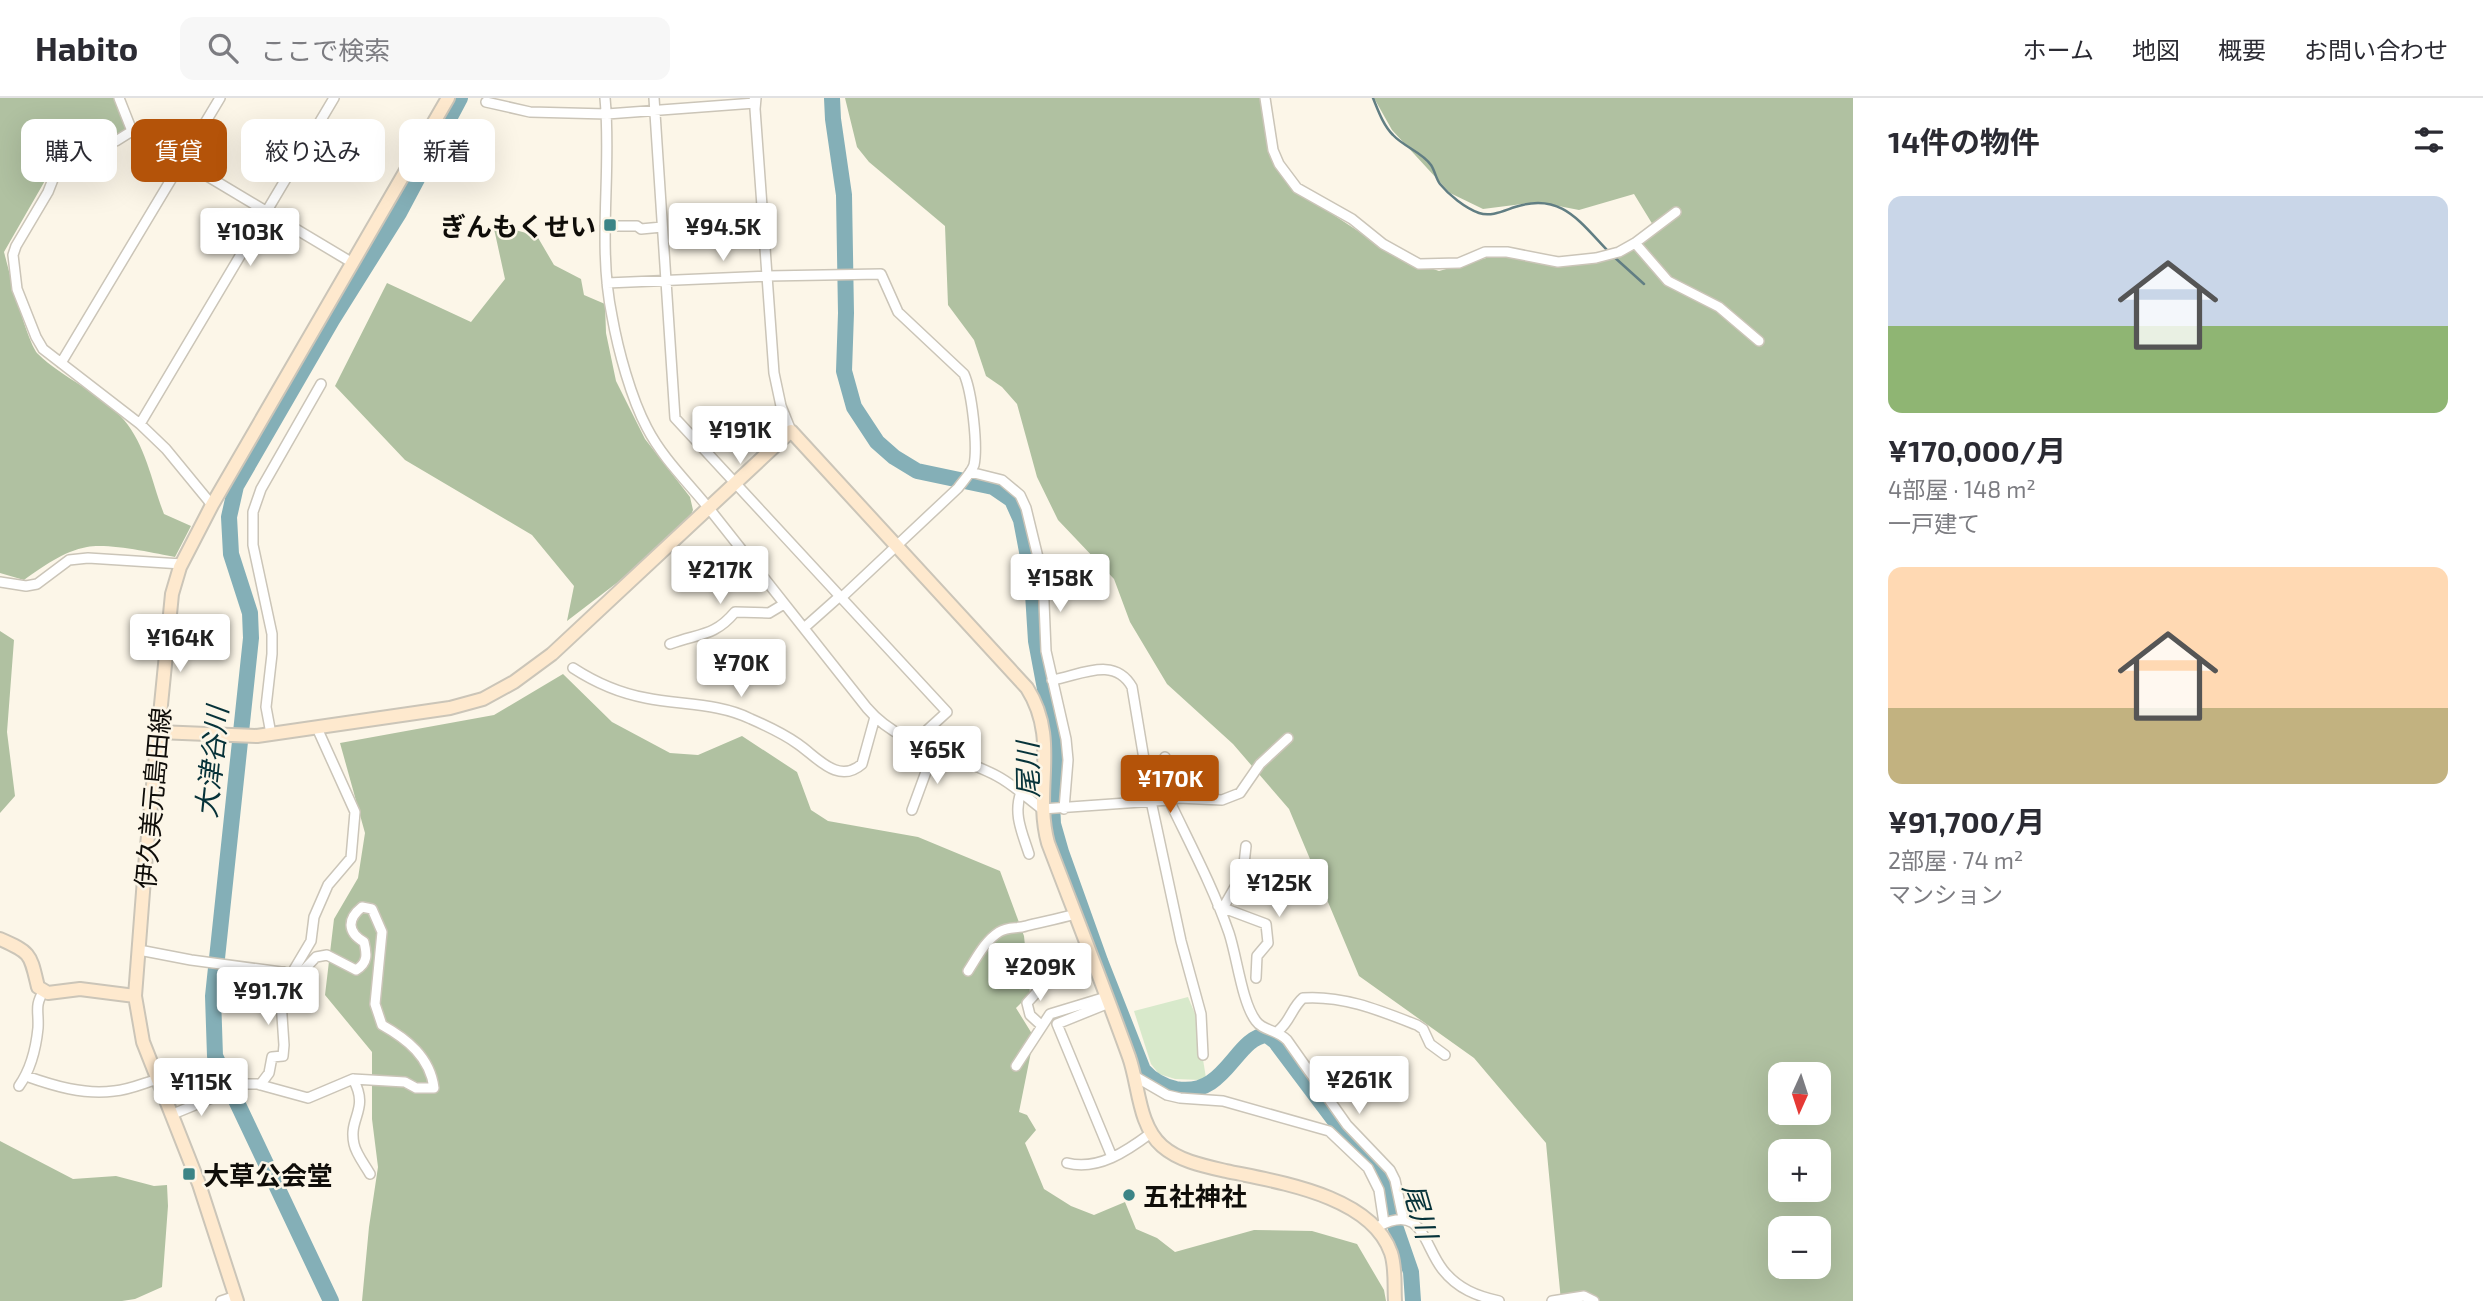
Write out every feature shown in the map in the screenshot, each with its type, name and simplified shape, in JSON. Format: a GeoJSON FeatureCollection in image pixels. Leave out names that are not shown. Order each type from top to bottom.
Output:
{"type":"FeatureCollection","features":[{"type":"Feature","properties":{"kind":"street"},"geometry":{"type":"LineString","coordinates":[[119,98],[131,128]]}},
{"type":"Feature","properties":{"kind":"street"},"geometry":{"type":"LineString","coordinates":[[206,119],[219,98]]}},
{"type":"Feature","properties":{"kind":"street"},"geometry":{"type":"LineString","coordinates":[[140,424],[334,98]]}},
{"type":"Feature","properties":{"kind":"street","name":"伊久美元島田線"},"geometry":{"type":"LineString","coordinates":[[236,1298],[199,1184],[143,1042],[135,996],[172,594],[182,564],[212,505],[448,98]]}},
{"type":"Feature","properties":{"kind":"street"},"geometry":{"type":"LineString","coordinates":[[605,98],[607,283],[612,318],[639,414],[659,448],[710,508],[875,717],[897,734],[998,777],[1044,809],[1151,801],[1222,800],[1240,793],[1259,764],[1288,738]]}},
{"type":"Feature","properties":{"kind":"street"},"geometry":{"type":"LineString","coordinates":[[654,98],[675,418],[947,712],[914,742]]}},
{"type":"Feature","properties":{"kind":"street"},"geometry":{"type":"LineString","coordinates":[[1265,98],[1273,150],[1279,164],[1297,188],[1352,219],[1383,244],[1419,264],[1459,263],[1485,252],[1507,252],[1558,262],[1573,262],[1619,251],[1635,243],[1676,212]]}},
{"type":"Feature","properties":{"kind":"street"},"geometry":{"type":"LineString","coordinates":[[486,102],[530,113],[607,114],[755,100],[776,388],[791,431],[1027,688],[1034,699],[1045,733],[1044,809],[1048,843],[1136,1077],[1151,1132],[1162,1146],[1174,1155],[1211,1167],[1290,1185],[1390,1222],[1409,1220],[1422,1231],[1438,1263],[1454,1282],[1474,1295],[1499,1301]]}},
{"type":"Feature","properties":{"kind":"street"},"geometry":{"type":"LineString","coordinates":[[131,132],[116,141],[92,143],[69,154],[59,164],[48,192],[13,254],[17,289],[43,349],[140,424],[166,449],[212,505]]}},
{"type":"Feature","properties":{"kind":"street"},"geometry":{"type":"LineString","coordinates":[[61,363],[169,182]]}},
{"type":"Feature","properties":{"kind":"street"},"geometry":{"type":"LineString","coordinates":[[218,182],[351,262]]}},
{"type":"Feature","properties":{"kind":"street"},"geometry":{"type":"LineString","coordinates":[[605,226],[637,226],[647,229],[662,227]]}},
{"type":"Feature","properties":{"kind":"street"},"geometry":{"type":"LineString","coordinates":[[1635,243],[1668,281],[1719,307],[1759,341]]}},
{"type":"Feature","properties":{"kind":"street"},"geometry":{"type":"LineString","coordinates":[[607,283],[881,274],[898,312],[964,374],[973,417],[974,464],[969,473],[958,488],[804,628]]}},
{"type":"Feature","properties":{"kind":"street"},"geometry":{"type":"LineString","coordinates":[[271,734],[266,707],[272,634],[253,545],[253,512],[261,489],[321,384]]}},
{"type":"Feature","properties":{"kind":"street"},"geometry":{"type":"LineString","coordinates":[[158,732],[257,736],[427,712],[483,699],[514,682],[552,654],[791,431]]}},
{"type":"Feature","properties":{"kind":"street"},"geometry":{"type":"LineString","coordinates":[[969,473],[1002,481],[1013,488],[1024,501],[1043,578],[1046,651],[1068,750],[1062,809]]}},
{"type":"Feature","properties":{"kind":"street"},"geometry":{"type":"LineString","coordinates":[[0,582],[26,586],[37,584],[69,560],[88,558],[182,564]]}},
{"type":"Feature","properties":{"kind":"street"},"geometry":{"type":"LineString","coordinates":[[670,644],[705,635],[723,626],[735,612],[769,613],[784,604]]}},
{"type":"Feature","properties":{"kind":"street"},"geometry":{"type":"LineString","coordinates":[[573,668],[594,681],[623,692],[715,708],[747,717],[798,744],[826,766],[839,771],[856,769],[862,764],[875,717]]}},
{"type":"Feature","properties":{"kind":"street"},"geometry":{"type":"LineString","coordinates":[[1052,680],[1100,668],[1119,673],[1132,687],[1151,801],[1181,941],[1201,1014],[1203,1055]]}},
{"type":"Feature","properties":{"kind":"street"},"geometry":{"type":"LineString","coordinates":[[260,1085],[269,1073],[272,1057],[283,1056],[281,1001],[311,941],[314,917],[328,885],[351,858],[355,812],[317,728]]}},
{"type":"Feature","properties":{"kind":"street"},"geometry":{"type":"LineString","coordinates":[[912,810],[934,750]]}},
{"type":"Feature","properties":{"kind":"street"},"geometry":{"type":"LineString","coordinates":[[1165,757],[1173,781],[1171,800],[1221,907],[1255,1020],[1266,1029],[1278,1031],[1287,1040],[1347,1125],[1390,1170],[1395,1180],[1387,1245],[1392,1256],[1395,1301]]}},
{"type":"Feature","properties":{"kind":"street"},"geometry":{"type":"LineString","coordinates":[[1021,792],[1017,817],[1029,854]]}},
{"type":"Feature","properties":{"kind":"street"},"geometry":{"type":"LineString","coordinates":[[1221,907],[1243,873],[1246,846]]}},
{"type":"Feature","properties":{"kind":"street"},"geometry":{"type":"LineString","coordinates":[[139,950],[295,974],[316,957],[327,956],[356,970],[362,966],[367,955],[364,942],[354,936],[351,927],[354,914],[362,907],[372,909],[382,932],[375,1004],[382,1025],[403,1037],[422,1056],[434,1088],[416,1088],[405,1082],[353,1079],[308,1098],[260,1085],[246,1084],[173,1114]]}},
{"type":"Feature","properties":{"kind":"street"},"geometry":{"type":"LineString","coordinates":[[1221,907],[1266,924],[1268,943],[1257,956],[1256,978]]}},
{"type":"Feature","properties":{"kind":"street"},"geometry":{"type":"LineString","coordinates":[[968,971],[984,945],[1006,928],[1044,923],[1075,914]]}},
{"type":"Feature","properties":{"kind":"street"},"geometry":{"type":"LineString","coordinates":[[0,939],[25,950],[31,959],[38,987],[48,993],[80,989],[135,996]]}},
{"type":"Feature","properties":{"kind":"street"},"geometry":{"type":"LineString","coordinates":[[1042,1026],[1030,1015],[1027,1003],[1058,969],[1073,971],[1094,965]]}},
{"type":"Feature","properties":{"kind":"street"},"geometry":{"type":"LineString","coordinates":[[19,1086],[32,1060],[38,1026],[36,1003],[44,990]]}},
{"type":"Feature","properties":{"kind":"street"},"geometry":{"type":"LineString","coordinates":[[1278,1031],[1284,1027],[1297,1003],[1303,998],[1326,998],[1365,1006],[1418,1025],[1430,1044],[1445,1055]]}},
{"type":"Feature","properties":{"kind":"street"},"geometry":{"type":"LineString","coordinates":[[1016,1066],[1050,1014],[1107,1000]]}},
{"type":"Feature","properties":{"kind":"street"},"geometry":{"type":"LineString","coordinates":[[1107,1000],[1056,1024],[1112,1157]]}},
{"type":"Feature","properties":{"kind":"street"},"geometry":{"type":"LineString","coordinates":[[26,1076],[50,1085],[93,1092],[116,1091],[158,1079]]}},
{"type":"Feature","properties":{"kind":"street"},"geometry":{"type":"LineString","coordinates":[[1136,1077],[1167,1095],[1223,1101],[1324,1128],[1368,1168],[1390,1222]]}},
{"type":"Feature","properties":{"kind":"street"},"geometry":{"type":"LineString","coordinates":[[353,1079],[361,1098],[353,1134],[354,1146],[370,1174]]}},
{"type":"Feature","properties":{"kind":"street"},"geometry":{"type":"LineString","coordinates":[[1066,1163],[1087,1166],[1112,1157],[1128,1150],[1151,1132]]}},
{"type":"Feature","properties":{"kind":"street"},"geometry":{"type":"LineString","coordinates":[[1552,1301],[1584,1296],[1594,1301]]}},
{"type":"Feature","properties":{"kind":"street"},"geometry":{"type":"LineString","coordinates":[[221,1301],[236,1298]]}},
{"type":"Feature","properties":{"kind":"green space"},"geometry":{"type":"Polygon","coordinates":[[[0,98],[116,98],[129,128],[117,135],[117,119],[21,119],[21,182],[44,182],[4,252],[24,321],[38,354],[116,411],[138,441],[164,514],[191,526],[175,557],[96,546],[78,549],[62,556],[24,580],[0,573],[0,98]]]}},
{"type":"Feature","properties":{"kind":"green space"},"geometry":{"type":"Polygon","coordinates":[[[845,98],[1266,98],[1275,168],[1323,208],[1396,256],[1439,271],[1497,255],[1539,261],[1588,261],[1633,250],[1656,230],[1634,194],[1579,210],[1538,202],[1483,209],[1450,193],[1392,130],[1374,98],[1853,98],[1853,1301],[1561,1301],[1546,1143],[1474,1058],[1359,976],[1289,809],[1233,744],[1167,684],[1130,622],[1114,579],[1058,520],[1037,477],[1017,404],[1002,387],[986,376],[974,340],[948,305],[945,226],[869,162],[857,147],[845,98]]]}},
{"type":"Feature","properties":{"kind":"green space"},"geometry":{"type":"Polygon","coordinates":[[[493,224],[537,236],[554,265],[581,279],[584,295],[605,304],[606,333],[616,381],[645,439],[690,497],[693,510],[688,522],[618,582],[567,621],[574,586],[532,535],[405,460],[335,386],[387,283],[471,322],[505,279],[493,224]]]}},
{"type":"Feature","properties":{"kind":"green space"},"geometry":{"type":"Polygon","coordinates":[[[0,631],[14,640],[7,732],[15,796],[0,813],[0,631]]]}},
{"type":"Feature","properties":{"kind":"green space"},"geometry":{"type":"Polygon","coordinates":[[[563,674],[612,722],[670,753],[698,755],[742,736],[797,772],[811,810],[828,821],[918,837],[1000,871],[1024,936],[1030,994],[1016,1008],[1034,1037],[1019,1112],[1027,1115],[1036,1130],[1025,1143],[1044,1189],[1071,1206],[1094,1215],[1125,1202],[1136,1229],[1157,1238],[1175,1252],[1254,1230],[1312,1231],[1357,1244],[1384,1290],[1386,1301],[362,1301],[378,1167],[372,1119],[372,1052],[325,995],[334,919],[358,878],[365,833],[340,743],[494,715],[563,674]]]}},
{"type":"Feature","properties":{"kind":"green space"},"geometry":{"type":"Polygon","coordinates":[[[1188,997],[1196,1016],[1206,1078],[1201,1080],[1175,1079],[1159,1074],[1151,1064],[1134,1011],[1188,997]]]}},
{"type":"Feature","properties":{"kind":"green space"},"geometry":{"type":"Polygon","coordinates":[[[0,1141],[73,1179],[116,1176],[154,1186],[167,1185],[162,1287],[135,1299],[122,1301],[0,1301],[0,1141]]]}},
{"type":"Feature","properties":{"kind":"waterway","name":"大津谷川"},"geometry":{"type":"LineString","coordinates":[[331,1301],[215,1056],[213,996],[251,638],[250,613],[231,554],[229,517],[236,486],[332,320],[399,213],[460,98]]}},
{"type":"Feature","properties":{"kind":"waterway","name":"尾川"},"geometry":{"type":"LineString","coordinates":[[832,98],[844,195],[844,371],[854,407],[877,442],[894,457],[917,471],[993,487],[1012,500],[1021,520],[1032,578],[1036,641],[1057,753],[1052,802],[1053,824],[1100,961],[1143,1070],[1166,1086],[1193,1089],[1207,1085],[1256,1038],[1267,1035],[1275,1041],[1347,1137],[1383,1174],[1392,1217],[1411,1272],[1413,1301]]}},
{"type":"Feature","properties":{"kind":"waterway"},"geometry":{"type":"LineString","coordinates":[[1373,98],[1389,131],[1427,160],[1440,184],[1463,205],[1479,213],[1488,214],[1531,203],[1557,206],[1578,220],[1608,251]]}},
{"type":"Feature","properties":{"kind":"waterway"},"geometry":{"type":"LineString","coordinates":[[1613,256],[1644,284]]}},
{"type":"Feature","properties":{"kind":"place","name":"ぎんもくせい"},"geometry":{"type":"Point","coordinates":[610,225]}},
{"type":"Feature","properties":{"kind":"place","name":"大草公会堂"},"geometry":{"type":"Point","coordinates":[189,1174]}},
{"type":"Feature","properties":{"kind":"place","name":"五社神社"},"geometry":{"type":"Point","coordinates":[1129,1195]}}]}
